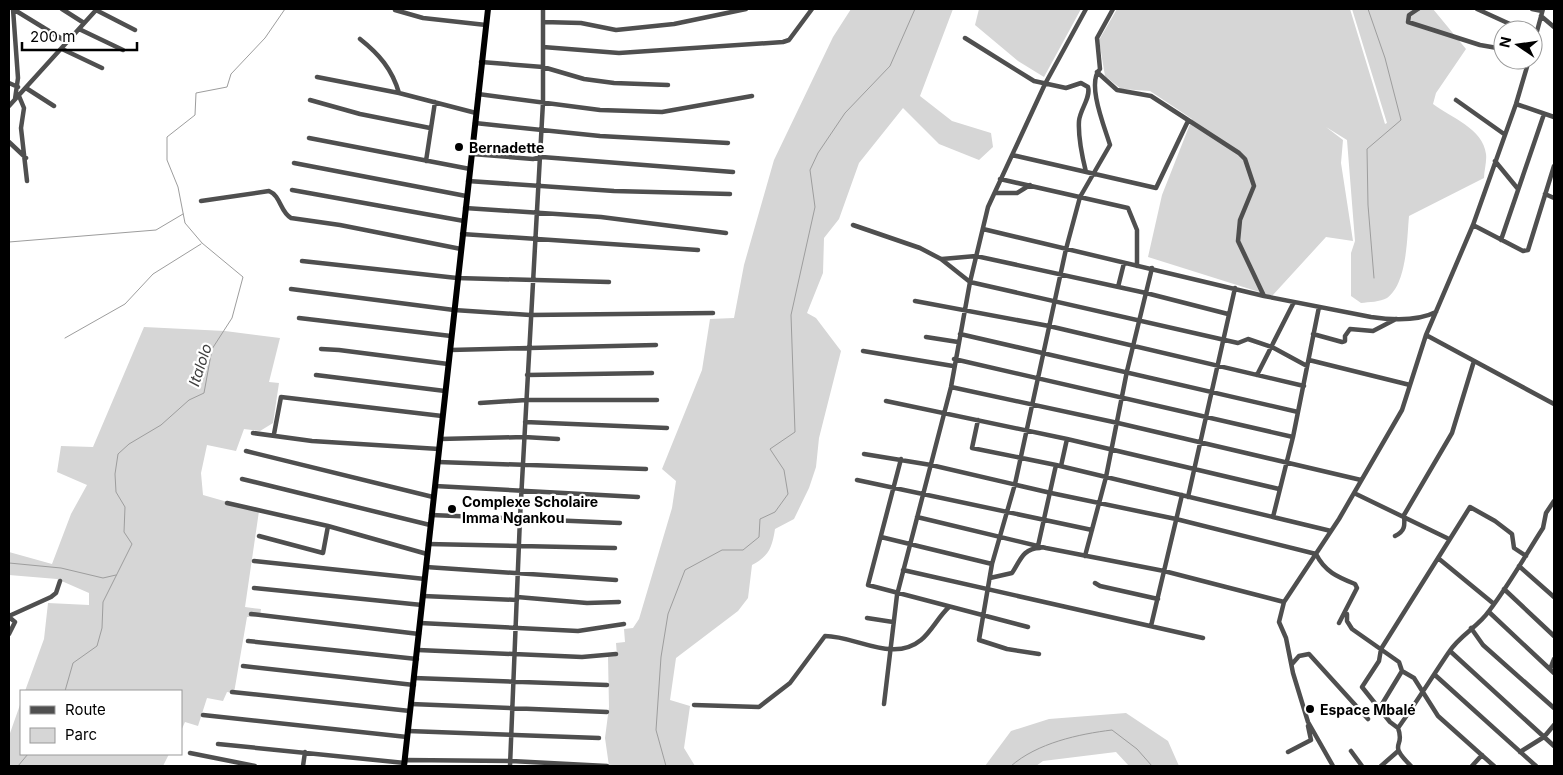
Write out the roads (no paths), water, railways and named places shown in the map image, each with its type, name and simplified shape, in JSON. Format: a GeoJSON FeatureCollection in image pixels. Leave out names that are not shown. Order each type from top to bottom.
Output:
{"type":"FeatureCollection","features":[{"type":"Feature","properties":{"kind":"highway"},"geometry":{"type":"LineString","coordinates":[[405,763],[488,9]]}},
{"type":"Feature","properties":{"kind":"street"},"geometry":{"type":"LineString","coordinates":[[27,181],[26,158],[21,128],[24,108],[17,98],[18,87],[11,32],[13,9],[20,11],[67,42]]}},
{"type":"Feature","properties":{"kind":"street"},"geometry":{"type":"LineString","coordinates":[[62,9],[84,23]]}},
{"type":"Feature","properties":{"kind":"street"},"geometry":{"type":"LineString","coordinates":[[9,106],[97,9],[135,30]]}},
{"type":"Feature","properties":{"kind":"street"},"geometry":{"type":"LineString","coordinates":[[510,764],[536,186],[543,102],[543,9]]}},
{"type":"Feature","properties":{"kind":"street"},"geometry":{"type":"LineString","coordinates":[[543,22],[581,24],[616,30],[674,24],[746,9]]}},
{"type":"Feature","properties":{"kind":"street"},"geometry":{"type":"LineString","coordinates":[[543,47],[619,53],[783,42],[789,40],[812,9]]}},
{"type":"Feature","properties":{"kind":"street"},"geometry":{"type":"LineString","coordinates":[[884,704],[897,595],[932,465],[982,229],[1000,179],[1045,84],[1086,9]]}},
{"type":"Feature","properties":{"kind":"street"},"geometry":{"type":"LineString","coordinates":[[1039,654],[1017,652],[979,641],[992,564],[1015,484],[1066,249],[1080,197],[1110,145],[1094,93],[1097,72],[1100,69],[1097,38],[1113,9]]}},
{"type":"Feature","properties":{"kind":"street"},"geometry":{"type":"LineString","coordinates":[[1418,9],[1409,15],[1408,22],[1480,45],[1493,47]]}},
{"type":"Feature","properties":{"kind":"street"},"geometry":{"type":"LineString","coordinates":[[1476,9],[1501,20]]}},
{"type":"Feature","properties":{"kind":"street"},"geometry":{"type":"LineString","coordinates":[[1532,9],[1542,12],[1554,27]]}},
{"type":"Feature","properties":{"kind":"street"},"geometry":{"type":"LineString","coordinates":[[395,10],[423,18],[486,25]]}},
{"type":"Feature","properties":{"kind":"street"},"geometry":{"type":"LineString","coordinates":[[79,29],[123,50]]}},
{"type":"Feature","properties":{"kind":"street"},"geometry":{"type":"LineString","coordinates":[[965,38],[1030,79],[1066,88],[1081,83],[1089,88],[1088,96],[1080,115],[1079,127],[1086,172]]}},
{"type":"Feature","properties":{"kind":"street"},"geometry":{"type":"LineString","coordinates":[[360,39],[380,56],[396,82],[399,93]]}},
{"type":"Feature","properties":{"kind":"street"},"geometry":{"type":"LineString","coordinates":[[62,49],[102,68]]}},
{"type":"Feature","properties":{"kind":"street"},"geometry":{"type":"LineString","coordinates":[[481,62],[543,67],[584,79],[614,83],[668,85]]}},
{"type":"Feature","properties":{"kind":"street"},"geometry":{"type":"LineString","coordinates":[[1288,752],[1311,740],[1286,638],[1279,622],[1284,602],[1331,531],[1399,417],[1426,336],[1473,225],[1516,104],[1526,70]]}},
{"type":"Feature","properties":{"kind":"street"},"geometry":{"type":"LineString","coordinates":[[1097,72],[1117,90],[1148,94],[1223,142],[1245,159],[1254,186],[1240,220],[1238,241],[1264,296]]}},
{"type":"Feature","properties":{"kind":"street"},"geometry":{"type":"LineString","coordinates":[[317,77],[399,93],[476,113]]}},
{"type":"Feature","properties":{"kind":"street"},"geometry":{"type":"LineString","coordinates":[[9,83],[18,87]]}},
{"type":"Feature","properties":{"kind":"street"},"geometry":{"type":"LineString","coordinates":[[26,88],[54,106]]}},
{"type":"Feature","properties":{"kind":"street"},"geometry":{"type":"LineString","coordinates":[[478,94],[609,111],[662,112],[752,96]]}},
{"type":"Feature","properties":{"kind":"street"},"geometry":{"type":"LineString","coordinates":[[310,100],[360,114],[430,128]]}},
{"type":"Feature","properties":{"kind":"street"},"geometry":{"type":"LineString","coordinates":[[1456,100],[1504,134]]}},
{"type":"Feature","properties":{"kind":"street"},"geometry":{"type":"LineString","coordinates":[[426,161],[435,102]]}},
{"type":"Feature","properties":{"kind":"street"},"geometry":{"type":"LineString","coordinates":[[1516,104],[1554,117]]}},
{"type":"Feature","properties":{"kind":"street"},"geometry":{"type":"LineString","coordinates":[[1501,240],[1544,114]]}},
{"type":"Feature","properties":{"kind":"street"},"geometry":{"type":"LineString","coordinates":[[1012,155],[1156,188],[1188,121]]}},
{"type":"Feature","properties":{"kind":"street"},"geometry":{"type":"LineString","coordinates":[[475,123],[600,136],[728,143]]}},
{"type":"Feature","properties":{"kind":"street"},"geometry":{"type":"LineString","coordinates":[[309,138],[470,170]]}},
{"type":"Feature","properties":{"kind":"street"},"geometry":{"type":"LineString","coordinates":[[9,142],[26,158]]}},
{"type":"Feature","properties":{"kind":"street"},"geometry":{"type":"LineString","coordinates":[[472,154],[733,172]]}},
{"type":"Feature","properties":{"kind":"street"},"geometry":{"type":"LineString","coordinates":[[1495,161],[1518,189]]}},
{"type":"Feature","properties":{"kind":"street"},"geometry":{"type":"LineString","coordinates":[[294,162],[466,196]]}},
{"type":"Feature","properties":{"kind":"street"},"geometry":{"type":"LineString","coordinates":[[1473,225],[1523,251],[1528,250],[1554,166]]}},
{"type":"Feature","properties":{"kind":"street"},"geometry":{"type":"LineString","coordinates":[[1000,179],[1129,209],[1137,230],[1137,266]]}},
{"type":"Feature","properties":{"kind":"street"},"geometry":{"type":"LineString","coordinates":[[468,182],[730,194]]}},
{"type":"Feature","properties":{"kind":"street"},"geometry":{"type":"LineString","coordinates":[[995,193],[1017,193],[1030,185]]}},
{"type":"Feature","properties":{"kind":"street"},"geometry":{"type":"LineString","coordinates":[[201,201],[268,190],[276,195],[285,213],[291,218],[340,225],[461,249]]}},
{"type":"Feature","properties":{"kind":"street"},"geometry":{"type":"LineString","coordinates":[[292,190],[464,221]]}},
{"type":"Feature","properties":{"kind":"street"},"geometry":{"type":"LineString","coordinates":[[1546,194],[1554,198]]}},
{"type":"Feature","properties":{"kind":"street"},"geometry":{"type":"LineString","coordinates":[[465,208],[601,216],[726,233]]}},
{"type":"Feature","properties":{"kind":"street"},"geometry":{"type":"LineString","coordinates":[[853,225],[914,246],[941,259],[970,282],[1240,344],[1248,339],[1272,346],[1308,363],[1410,384]]}},
{"type":"Feature","properties":{"kind":"street"},"geometry":{"type":"LineString","coordinates":[[982,229],[1264,296],[1377,318],[1422,317],[1436,312]]}},
{"type":"Feature","properties":{"kind":"street"},"geometry":{"type":"LineString","coordinates":[[462,234],[698,250]]}},
{"type":"Feature","properties":{"kind":"street"},"geometry":{"type":"LineString","coordinates":[[941,259],[976,256],[1060,276],[1146,293],[1228,314]]}},
{"type":"Feature","properties":{"kind":"street"},"geometry":{"type":"LineString","coordinates":[[302,261],[458,278],[609,282]]}},
{"type":"Feature","properties":{"kind":"street"},"geometry":{"type":"LineString","coordinates":[[1118,288],[1124,263]]}},
{"type":"Feature","properties":{"kind":"street"},"geometry":{"type":"LineString","coordinates":[[1085,556],[1106,477],[1127,371],[1152,268]]}},
{"type":"Feature","properties":{"kind":"street"},"geometry":{"type":"LineString","coordinates":[[1188,497],[1235,288]]}},
{"type":"Feature","properties":{"kind":"street"},"geometry":{"type":"LineString","coordinates":[[291,289],[454,310],[530,315],[713,313]]}},
{"type":"Feature","properties":{"kind":"street"},"geometry":{"type":"LineString","coordinates":[[914,301],[1049,326],[1304,386]]}},
{"type":"Feature","properties":{"kind":"street"},"geometry":{"type":"LineString","coordinates":[[1257,375],[1294,302]]}},
{"type":"Feature","properties":{"kind":"street"},"geometry":{"type":"LineString","coordinates":[[1273,517],[1293,437],[1319,307]]}},
{"type":"Feature","properties":{"kind":"street"},"geometry":{"type":"LineString","coordinates":[[299,318],[451,336]]}},
{"type":"Feature","properties":{"kind":"street"},"geometry":{"type":"LineString","coordinates":[[1313,334],[1342,342],[1345,341],[1345,336],[1350,329],[1373,331],[1397,319]]}},
{"type":"Feature","properties":{"kind":"street"},"geometry":{"type":"LineString","coordinates":[[960,334],[1298,412]]}},
{"type":"Feature","properties":{"kind":"street"},"geometry":{"type":"LineString","coordinates":[[1426,336],[1554,404]]}},
{"type":"Feature","properties":{"kind":"street"},"geometry":{"type":"LineString","coordinates":[[926,337],[958,342]]}},
{"type":"Feature","properties":{"kind":"street"},"geometry":{"type":"LineString","coordinates":[[450,350],[656,345]]}},
{"type":"Feature","properties":{"kind":"street"},"geometry":{"type":"LineString","coordinates":[[321,349],[448,364]]}},
{"type":"Feature","properties":{"kind":"street"},"geometry":{"type":"LineString","coordinates":[[864,351],[953,366]]}},
{"type":"Feature","properties":{"kind":"street"},"geometry":{"type":"LineString","coordinates":[[954,359],[1293,437]]}},
{"type":"Feature","properties":{"kind":"street"},"geometry":{"type":"LineString","coordinates":[[1395,536],[1405,526],[1404,516],[1452,433],[1474,360]]}},
{"type":"Feature","properties":{"kind":"street"},"geometry":{"type":"LineString","coordinates":[[528,375],[652,373]]}},
{"type":"Feature","properties":{"kind":"street"},"geometry":{"type":"LineString","coordinates":[[316,374],[445,391]]}},
{"type":"Feature","properties":{"kind":"street"},"geometry":{"type":"LineString","coordinates":[[950,387],[1287,461],[1361,480]]}},
{"type":"Feature","properties":{"kind":"street"},"geometry":{"type":"LineString","coordinates":[[274,434],[281,397],[442,416]]}},
{"type":"Feature","properties":{"kind":"street"},"geometry":{"type":"LineString","coordinates":[[480,402],[657,400]]}},
{"type":"Feature","properties":{"kind":"street"},"geometry":{"type":"LineString","coordinates":[[886,401],[1112,449],[1279,489]]}},
{"type":"Feature","properties":{"kind":"street"},"geometry":{"type":"LineString","coordinates":[[978,420],[972,448],[1058,465],[1331,531]]}},
{"type":"Feature","properties":{"kind":"street"},"geometry":{"type":"LineString","coordinates":[[525,422],[667,428]]}},
{"type":"Feature","properties":{"kind":"street"},"geometry":{"type":"LineString","coordinates":[[253,433],[274,434],[312,441],[439,449]]}},
{"type":"Feature","properties":{"kind":"street"},"geometry":{"type":"LineString","coordinates":[[440,439],[524,437],[558,440]]}},
{"type":"Feature","properties":{"kind":"street"},"geometry":{"type":"LineString","coordinates":[[1038,546],[1058,465],[1067,439]]}},
{"type":"Feature","properties":{"kind":"street"},"geometry":{"type":"LineString","coordinates":[[246,451],[433,498]]}},
{"type":"Feature","properties":{"kind":"street"},"geometry":{"type":"LineString","coordinates":[[864,454],[901,458],[1099,504],[1176,519],[1316,554],[1321,564],[1336,577],[1355,584],[1357,590],[1339,624]]}},
{"type":"Feature","properties":{"kind":"street"},"geometry":{"type":"LineString","coordinates":[[901,458],[868,585],[897,595],[1028,627]]}},
{"type":"Feature","properties":{"kind":"street"},"geometry":{"type":"LineString","coordinates":[[438,462],[646,469]]}},
{"type":"Feature","properties":{"kind":"street"},"geometry":{"type":"LineString","coordinates":[[242,479],[430,525]]}},
{"type":"Feature","properties":{"kind":"street"},"geometry":{"type":"LineString","coordinates":[[857,480],[1092,530]]}},
{"type":"Feature","properties":{"kind":"street"},"geometry":{"type":"LineString","coordinates":[[435,486],[638,497]]}},
{"type":"Feature","properties":{"kind":"street"},"geometry":{"type":"LineString","coordinates":[[1354,493],[1449,539]]}},
{"type":"Feature","properties":{"kind":"street"},"geometry":{"type":"LineString","coordinates":[[1151,626],[1182,495]]}},
{"type":"Feature","properties":{"kind":"street"},"geometry":{"type":"LineString","coordinates":[[1398,728],[1423,695],[1450,650],[1489,612],[1544,528],[1546,513],[1554,502]]}},
{"type":"Feature","properties":{"kind":"street"},"geometry":{"type":"LineString","coordinates":[[227,503],[328,526],[427,554]]}},
{"type":"Feature","properties":{"kind":"street"},"geometry":{"type":"LineString","coordinates":[[1411,766],[1397,752],[1396,746],[1400,737],[1398,728],[1379,709],[1362,687],[1379,661],[1381,649],[1470,507],[1512,534],[1514,548],[1526,556]]}},
{"type":"Feature","properties":{"kind":"street"},"geometry":{"type":"LineString","coordinates":[[431,516],[620,523]]}},
{"type":"Feature","properties":{"kind":"street"},"geometry":{"type":"LineString","coordinates":[[917,517],[1046,548],[1164,571],[1284,602]]}},
{"type":"Feature","properties":{"kind":"street"},"geometry":{"type":"LineString","coordinates":[[259,536],[324,553],[328,526]]}},
{"type":"Feature","properties":{"kind":"street"},"geometry":{"type":"LineString","coordinates":[[881,537],[992,564]]}},
{"type":"Feature","properties":{"kind":"street"},"geometry":{"type":"LineString","coordinates":[[428,544],[616,548]]}},
{"type":"Feature","properties":{"kind":"street"},"geometry":{"type":"LineString","coordinates":[[990,578],[1012,573],[1019,558],[1027,551],[1034,548],[1046,548]]}},
{"type":"Feature","properties":{"kind":"street"},"geometry":{"type":"LineString","coordinates":[[1438,558],[1494,604]]}},
{"type":"Feature","properties":{"kind":"street"},"geometry":{"type":"LineString","coordinates":[[254,561],[425,579]]}},
{"type":"Feature","properties":{"kind":"street"},"geometry":{"type":"LineString","coordinates":[[1519,566],[1554,597]]}},
{"type":"Feature","properties":{"kind":"street"},"geometry":{"type":"LineString","coordinates":[[426,567],[616,580]]}},
{"type":"Feature","properties":{"kind":"street"},"geometry":{"type":"LineString","coordinates":[[903,570],[1203,638]]}},
{"type":"Feature","properties":{"kind":"street"},"geometry":{"type":"LineString","coordinates":[[9,634],[15,622],[9,616],[56,593],[60,582]]}},
{"type":"Feature","properties":{"kind":"street"},"geometry":{"type":"LineString","coordinates":[[1095,583],[1104,587],[1158,599]]}},
{"type":"Feature","properties":{"kind":"street"},"geometry":{"type":"LineString","coordinates":[[254,588],[422,605]]}},
{"type":"Feature","properties":{"kind":"street"},"geometry":{"type":"LineString","coordinates":[[1504,589],[1554,636]]}},
{"type":"Feature","properties":{"kind":"street"},"geometry":{"type":"LineString","coordinates":[[423,596],[587,603],[619,602]]}},
{"type":"Feature","properties":{"kind":"street"},"geometry":{"type":"LineString","coordinates":[[694,705],[759,707],[790,683],[826,636],[890,650],[921,640],[949,607]]}},
{"type":"Feature","properties":{"kind":"street"},"geometry":{"type":"LineString","coordinates":[[1349,608],[1347,621],[1350,626],[1399,662],[1402,671],[1414,678],[1438,716],[1494,766]]}},
{"type":"Feature","properties":{"kind":"street"},"geometry":{"type":"LineString","coordinates":[[1489,612],[1554,673]]}},
{"type":"Feature","properties":{"kind":"street"},"geometry":{"type":"LineString","coordinates":[[251,614],[419,634]]}},
{"type":"Feature","properties":{"kind":"street"},"geometry":{"type":"LineString","coordinates":[[867,618],[893,622]]}},
{"type":"Feature","properties":{"kind":"street"},"geometry":{"type":"LineString","coordinates":[[420,623],[578,631],[624,624]]}},
{"type":"Feature","properties":{"kind":"street"},"geometry":{"type":"LineString","coordinates":[[1471,628],[1483,645],[1554,708]]}},
{"type":"Feature","properties":{"kind":"street"},"geometry":{"type":"LineString","coordinates":[[248,641],[416,658]]}},
{"type":"Feature","properties":{"kind":"street"},"geometry":{"type":"LineString","coordinates":[[418,650],[582,657],[616,654]]}},
{"type":"Feature","properties":{"kind":"street"},"geometry":{"type":"LineString","coordinates":[[1450,650],[1554,746]]}},
{"type":"Feature","properties":{"kind":"street"},"geometry":{"type":"LineString","coordinates":[[1292,666],[1296,658],[1309,654],[1368,719]]}},
{"type":"Feature","properties":{"kind":"street"},"geometry":{"type":"LineString","coordinates":[[1550,669],[1554,659]]}},
{"type":"Feature","properties":{"kind":"street"},"geometry":{"type":"LineString","coordinates":[[242,666],[414,681],[513,680],[607,685]]}},
{"type":"Feature","properties":{"kind":"street"},"geometry":{"type":"LineString","coordinates":[[1379,709],[1402,671]]}},
{"type":"Feature","properties":{"kind":"street"},"geometry":{"type":"LineString","coordinates":[[1436,674],[1536,766]]}},
{"type":"Feature","properties":{"kind":"street"},"geometry":{"type":"LineString","coordinates":[[232,692],[411,707],[513,708],[607,712]]}},
{"type":"Feature","properties":{"kind":"street"},"geometry":{"type":"LineString","coordinates":[[203,715],[408,734],[599,738]]}},
{"type":"Feature","properties":{"kind":"street"},"geometry":{"type":"LineString","coordinates":[[1308,722],[1333,766]]}},
{"type":"Feature","properties":{"kind":"street"},"geometry":{"type":"LineString","coordinates":[[1520,752],[1544,737],[1554,725]]}},
{"type":"Feature","properties":{"kind":"street"},"geometry":{"type":"LineString","coordinates":[[218,744],[405,763],[608,766]]}},
{"type":"Feature","properties":{"kind":"street"},"geometry":{"type":"LineString","coordinates":[[1351,751],[1362,766]]}},
{"type":"Feature","properties":{"kind":"street"},"geometry":{"type":"LineString","coordinates":[[303,766],[305,752]]}},
{"type":"Feature","properties":{"kind":"street"},"geometry":{"type":"LineString","coordinates":[[1381,766],[1397,752]]}},
{"type":"Feature","properties":{"kind":"street"},"geometry":{"type":"LineString","coordinates":[[190,753],[255,766]]}},
{"type":"Feature","properties":{"kind":"street"},"geometry":{"type":"LineString","coordinates":[[1472,766],[1482,756]]}},
{"type":"Feature","properties":{"kind":"waterway","name":"Italolo"},"geometry":{"type":"LineString","coordinates":[[65,690],[73,663],[97,646],[102,628],[103,602],[132,544],[124,532],[125,507],[116,492],[115,474],[118,454],[129,444],[161,425],[189,400],[204,393],[212,349],[232,318],[243,277],[202,243],[185,223],[178,187],[167,160],[167,137],[195,115],[196,93],[227,87],[231,74],[265,38],[285,9]]}},
{"type":"Feature","properties":{"kind":"waterway"},"geometry":{"type":"LineString","coordinates":[[666,766],[656,730],[661,657],[668,614],[685,570],[722,550],[743,550],[759,537],[760,519],[775,512],[788,494],[784,470],[770,449],[795,432],[791,315],[815,207],[810,170],[818,153],[845,113],[890,66],[915,9]]}},
{"type":"Feature","properties":{"kind":"waterway"},"geometry":{"type":"LineString","coordinates":[[1368,9],[1385,58],[1401,120],[1367,149],[1368,205],[1374,278]]}},
{"type":"Feature","properties":{"kind":"waterway"},"geometry":{"type":"LineString","coordinates":[[9,242],[156,230],[183,214]]}},
{"type":"Feature","properties":{"kind":"waterway"},"geometry":{"type":"LineString","coordinates":[[65,338],[125,304],[153,274],[201,244]]}},
{"type":"Feature","properties":{"kind":"waterway"},"geometry":{"type":"LineString","coordinates":[[9,563],[61,568],[103,578],[116,575]]}},
{"type":"Feature","properties":{"kind":"waterway"},"geometry":{"type":"LineString","coordinates":[[1011,766],[1033,751],[1059,741],[1112,730],[1137,749],[1152,766]]}},
{"type":"Feature","properties":{"kind":"waterway","name":"Italolo"},"geometry":{"type":"LineString","coordinates":[[18,766],[27,755]]}},
{"type":"Feature","properties":{"kind":"place","name":"Bernadette"},"geometry":{"type":"Point","coordinates":[459,147]}},
{"type":"Feature","properties":{"kind":"place","name":"Complexe Scholaire Imma Ngankou"},"geometry":{"type":"Point","coordinates":[452,509]}},
{"type":"Feature","properties":{"kind":"place","name":"Espace Mbalé"},"geometry":{"type":"Point","coordinates":[1310,709]}}]}
